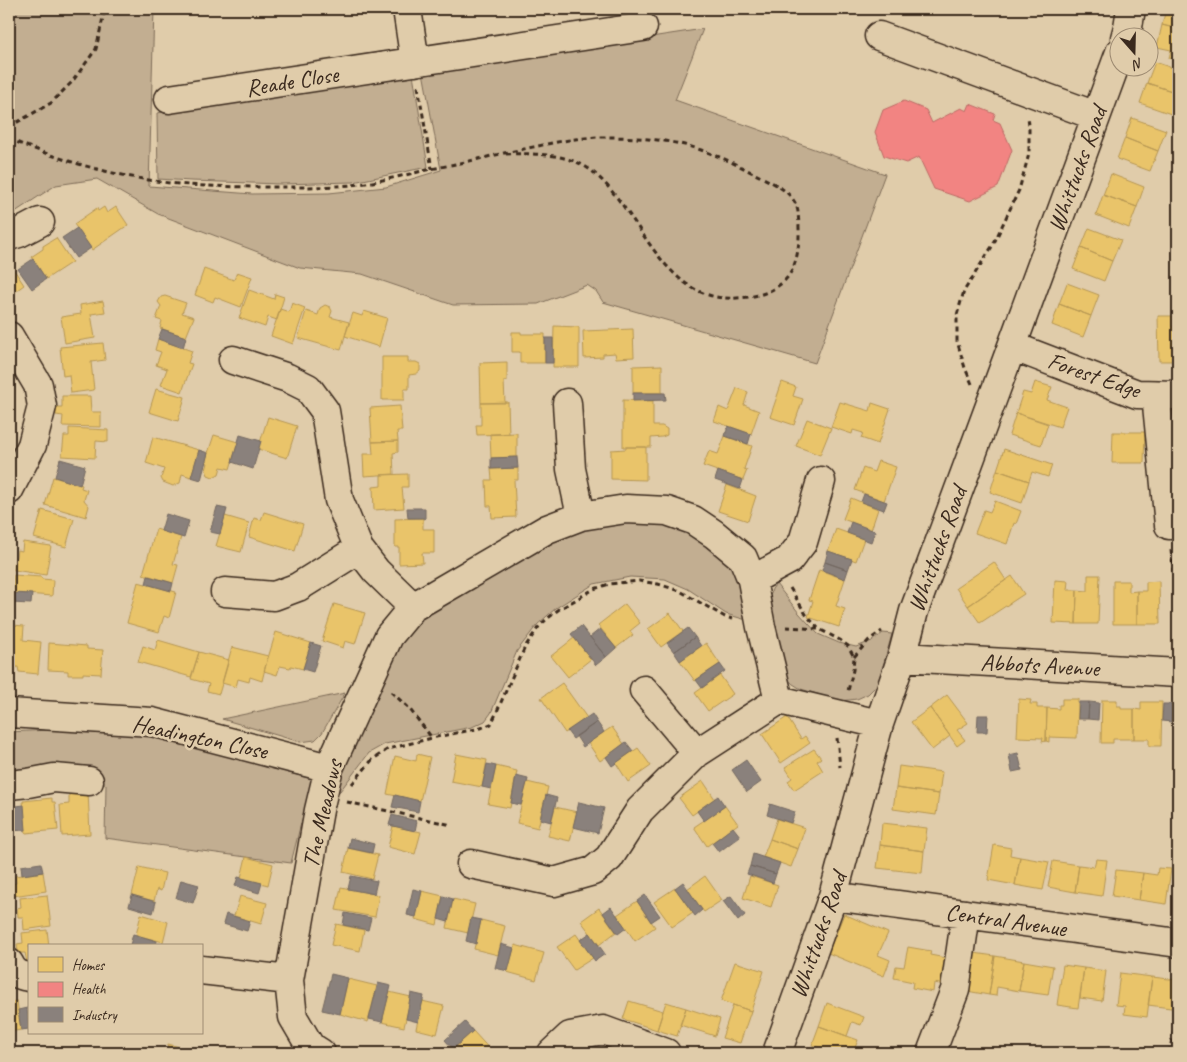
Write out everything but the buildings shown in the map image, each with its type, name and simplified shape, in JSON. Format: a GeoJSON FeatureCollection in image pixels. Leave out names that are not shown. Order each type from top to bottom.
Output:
{"type":"FeatureCollection","features":[{"type":"Feature","properties":{"kind":"street"},"geometry":{"type":"LineString","coordinates":[[407,9],[415,62]]}},
{"type":"Feature","properties":{"kind":"street"},"geometry":{"type":"LineString","coordinates":[[1128,28],[1131,9]]}},
{"type":"Feature","properties":{"kind":"street","name":"Reade Close"},"geometry":{"type":"LineString","coordinates":[[169,99],[643,27]]}},
{"type":"Feature","properties":{"kind":"street"},"geometry":{"type":"LineString","coordinates":[[879,36],[1096,116]]}},
{"type":"Feature","properties":{"kind":"street","name":"Whittucks Road"},"geometry":{"type":"LineString","coordinates":[[777,1053],[833,896],[879,724],[902,657],[914,611],[1110,78]]}},
{"type":"Feature","properties":{"kind":"street"},"geometry":{"type":"LineString","coordinates":[[9,236],[40,222]]}},
{"type":"Feature","properties":{"kind":"street"},"geometry":{"type":"LineString","coordinates":[[9,336],[38,385],[42,406],[32,445],[9,490]]}},
{"type":"Feature","properties":{"kind":"street","name":"Forest Edge"},"geometry":{"type":"LineString","coordinates":[[1012,346],[1137,394],[1167,395]]}},
{"type":"Feature","properties":{"kind":"street"},"geometry":{"type":"LineString","coordinates":[[234,360],[288,378],[308,388],[325,410],[339,500],[359,549],[376,571],[413,607]]}},
{"type":"Feature","properties":{"kind":"street"},"geometry":{"type":"LineString","coordinates":[[1167,395],[1168,525]]}},
{"type":"Feature","properties":{"kind":"street"},"geometry":{"type":"LineString","coordinates":[[567,403],[571,469],[581,516]]}},
{"type":"Feature","properties":{"kind":"street"},"geometry":{"type":"LineString","coordinates":[[752,580],[789,560],[803,542],[821,481]]}},
{"type":"Feature","properties":{"kind":"street","name":"The Meadows"},"geometry":{"type":"LineString","coordinates":[[321,1053],[310,1046],[293,1017],[289,980],[318,810],[329,768],[388,636],[413,607],[547,529],[581,516],[626,509],[667,511],[693,520],[714,534],[743,558],[752,580],[761,627],[779,700]]}},
{"type":"Feature","properties":{"kind":"street"},"geometry":{"type":"LineString","coordinates":[[225,592],[274,596],[298,587],[359,549]]}},
{"type":"Feature","properties":{"kind":"street","name":"Abbots Avenue"},"geometry":{"type":"LineString","coordinates":[[902,657],[1176,673]]}},
{"type":"Feature","properties":{"kind":"street"},"geometry":{"type":"LineString","coordinates":[[644,690],[697,753]]}},
{"type":"Feature","properties":{"kind":"street"},"geometry":{"type":"LineString","coordinates":[[471,864],[554,882],[593,871],[609,858],[640,810],[697,753],[779,700],[879,724]]}},
{"type":"Feature","properties":{"kind":"street","name":"Headington Close"},"geometry":{"type":"LineString","coordinates":[[9,713],[152,722],[329,768]]}},
{"type":"Feature","properties":{"kind":"street"},"geometry":{"type":"LineString","coordinates":[[9,785],[54,778],[89,781]]}},
{"type":"Feature","properties":{"kind":"street","name":"Central Avenue"},"geometry":{"type":"LineString","coordinates":[[833,896],[1178,943]]}},
{"type":"Feature","properties":{"kind":"street"},"geometry":{"type":"LineString","coordinates":[[931,1053],[955,990],[966,914]]}},
{"type":"Feature","properties":{"kind":"street"},"geometry":{"type":"LineString","coordinates":[[9,963],[12,970],[19,975],[28,977]]}},
{"type":"Feature","properties":{"kind":"street"},"geometry":{"type":"LineString","coordinates":[[202,970],[289,980]]}},
{"type":"Feature","properties":{"kind":"street"},"geometry":{"type":"LineString","coordinates":[[552,1053],[570,1036],[603,1030],[666,1053]]}},
{"type":"Feature","properties":{"kind":"path"},"geometry":{"type":"LineString","coordinates":[[9,127],[51,103],[72,82],[96,49],[105,9]]}},
{"type":"Feature","properties":{"kind":"path"},"geometry":{"type":"LineString","coordinates":[[415,62],[432,169]]}},
{"type":"Feature","properties":{"kind":"path"},"geometry":{"type":"LineString","coordinates":[[991,404],[981,396],[968,375],[957,342],[957,315],[964,291],[993,245],[1019,190],[1029,154],[1030,125],[1023,90]]}},
{"type":"Feature","properties":{"kind":"path"},"geometry":{"type":"LineString","coordinates":[[9,139],[38,151],[102,171],[189,185],[285,187],[353,185],[558,142],[600,137],[641,138],[663,141],[700,149],[744,168],[773,183],[788,194],[797,204],[798,243],[794,265],[789,276],[775,289],[758,296],[732,299],[695,290],[684,284],[668,267],[612,190],[587,167],[574,161],[538,153],[504,154]]}},
{"type":"Feature","properties":{"kind":"path"},"geometry":{"type":"LineString","coordinates":[[1168,525],[1178,614]]}},
{"type":"Feature","properties":{"kind":"path"},"geometry":{"type":"LineString","coordinates":[[777,566],[807,616],[819,628]]}},
{"type":"Feature","properties":{"kind":"path"},"geometry":{"type":"LineString","coordinates":[[1176,673],[1178,943]]}},
{"type":"Feature","properties":{"kind":"path"},"geometry":{"type":"LineString","coordinates":[[369,679],[383,685],[408,707],[432,738]]}},
{"type":"Feature","properties":{"kind":"path"},"geometry":{"type":"LineString","coordinates":[[339,800],[452,825]]}},
{"type":"Feature","properties":{"kind":"path"},"geometry":{"type":"LineString","coordinates":[[1170,1053],[1178,1012]]}},
{"type":"Feature","properties":{"kind":"shaded area"},"geometry":{"type":"Polygon","coordinates":[[[9,9],[154,9],[149,186],[252,194],[329,193],[386,187],[441,170],[423,72],[703,29],[675,100],[885,174],[815,363],[603,302],[596,291],[587,285],[538,304],[453,305],[362,274],[300,268],[158,214],[97,179],[56,185],[9,216],[9,9]]]}},
{"type":"Feature","properties":{"kind":"shaded area"},"geometry":{"type":"Polygon","coordinates":[[[413,74],[428,167],[353,182],[281,184],[158,179],[157,113],[413,74]]]}},
{"type":"Feature","properties":{"kind":"shaded area"},"geometry":{"type":"Polygon","coordinates":[[[612,520],[655,522],[696,534],[737,570],[750,621],[726,614],[688,589],[665,579],[630,577],[594,584],[556,608],[537,625],[517,651],[491,713],[485,721],[472,727],[385,744],[369,753],[340,791],[335,792],[347,746],[394,650],[418,617],[559,536],[612,520]]]}},
{"type":"Feature","properties":{"kind":"shaded area"},"geometry":{"type":"Polygon","coordinates":[[[776,584],[818,634],[839,643],[856,647],[872,641],[883,633],[892,634],[878,684],[868,694],[857,699],[840,701],[801,689],[785,677],[769,600],[772,589],[776,584]]]}},
{"type":"Feature","properties":{"kind":"shaded area"},"geometry":{"type":"Polygon","coordinates":[[[345,693],[322,733],[315,740],[300,742],[222,719],[345,693]]]}},
{"type":"Feature","properties":{"kind":"shaded area"},"geometry":{"type":"Polygon","coordinates":[[[70,729],[149,735],[312,779],[291,863],[105,838],[106,785],[68,766],[40,766],[9,771],[9,732],[70,729]]]}}]}
